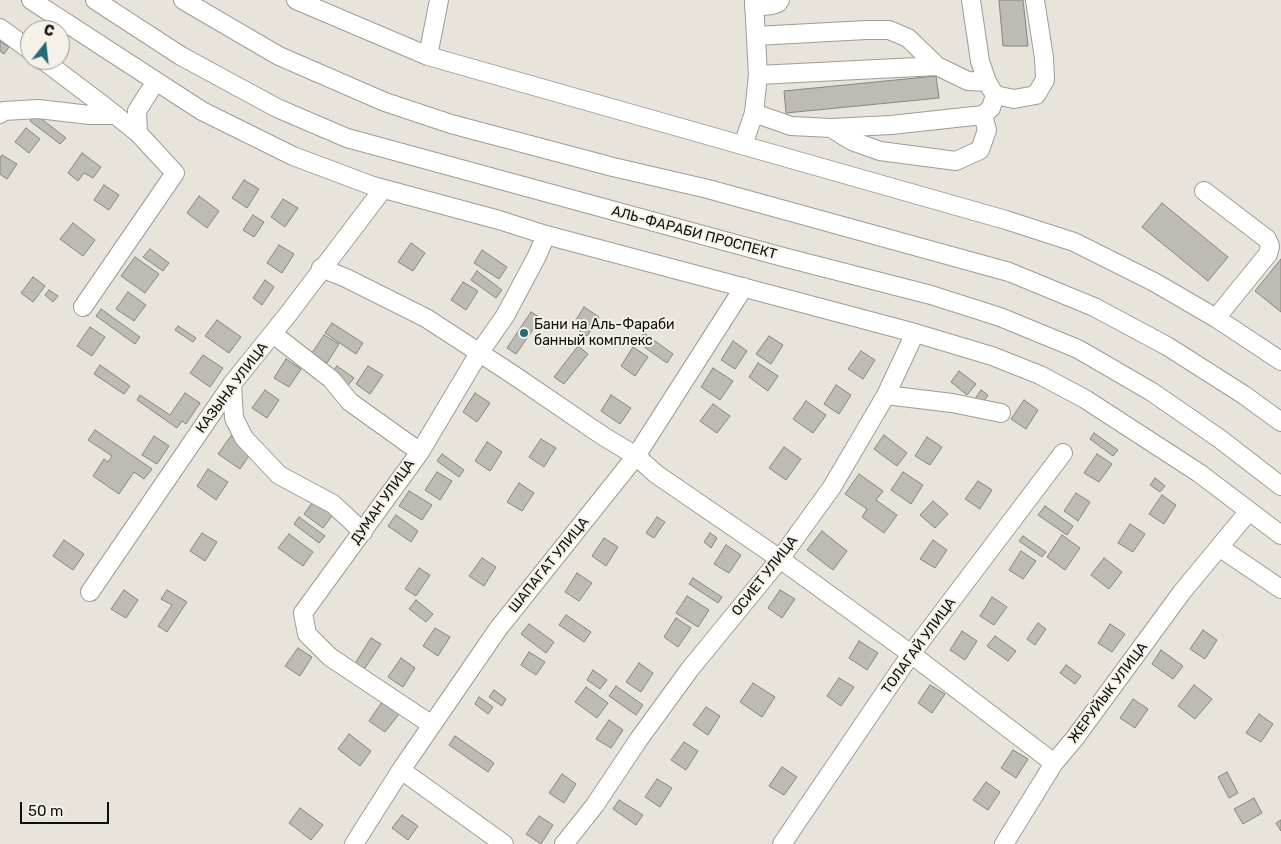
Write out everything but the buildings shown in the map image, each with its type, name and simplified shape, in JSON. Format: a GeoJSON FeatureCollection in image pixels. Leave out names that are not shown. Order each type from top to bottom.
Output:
{"type":"FeatureCollection","features":[{"type":"Feature","properties":{"kind":"street"},"geometry":{"type":"LineString","coordinates":[[31,0],[202,111],[293,156],[383,189],[499,220],[546,235],[915,333],[992,356],[1040,375],[1085,399],[1199,473],[1281,535]]}},
{"type":"Feature","properties":{"kind":"street","name":"АЛЬ-ФАРАБИ ПРОСПЕКТ"},"geometry":{"type":"LineString","coordinates":[[95,0],[190,60],[277,108],[347,138],[931,296],[1017,324],[1078,349],[1152,392],[1220,439],[1281,486]]}},
{"type":"Feature","properties":{"kind":"street"},"geometry":{"type":"LineString","coordinates":[[183,0],[279,56],[385,102],[451,124],[708,190],[1010,272],[1094,307],[1166,346],[1244,395],[1281,422]]}},
{"type":"Feature","properties":{"kind":"street"},"geometry":{"type":"LineString","coordinates":[[296,0],[428,56],[1006,220],[1074,242],[1154,282],[1216,318],[1281,361]]}},
{"type":"Feature","properties":{"kind":"street"},"geometry":{"type":"LineString","coordinates":[[428,56],[440,0]]}},
{"type":"Feature","properties":{"kind":"street"},"geometry":{"type":"LineString","coordinates":[[743,145],[754,113],[758,75],[754,4],[772,5],[780,0]]}},
{"type":"Feature","properties":{"kind":"street"},"geometry":{"type":"LineString","coordinates":[[754,113],[790,126],[831,128],[891,125],[983,115],[991,108],[991,88],[977,48],[971,0]]}},
{"type":"Feature","properties":{"kind":"street"},"geometry":{"type":"LineString","coordinates":[[756,36],[889,30],[908,38],[937,66],[968,81],[991,88],[1014,99],[1036,95],[1045,80],[1036,0]]}},
{"type":"Feature","properties":{"kind":"street"},"geometry":{"type":"LineString","coordinates":[[0,28],[20,43]]}},
{"type":"Feature","properties":{"kind":"street"},"geometry":{"type":"LineString","coordinates":[[758,75],[937,66]]}},
{"type":"Feature","properties":{"kind":"street"},"geometry":{"type":"LineString","coordinates":[[56,70],[138,134],[175,173],[82,308]]}},
{"type":"Feature","properties":{"kind":"street"},"geometry":{"type":"LineString","coordinates":[[138,134],[137,111],[156,81]]}},
{"type":"Feature","properties":{"kind":"street"},"geometry":{"type":"LineString","coordinates":[[0,114],[4,111],[38,109],[90,115],[116,115]]}},
{"type":"Feature","properties":{"kind":"street"},"geometry":{"type":"LineString","coordinates":[[831,128],[852,141],[880,151],[956,161],[980,150],[987,130],[983,115]]}},
{"type":"Feature","properties":{"kind":"street","name":"КАЗЫНА УЛИЦА"},"geometry":{"type":"LineString","coordinates":[[90,592],[232,384],[383,189]]}},
{"type":"Feature","properties":{"kind":"street"},"geometry":{"type":"LineString","coordinates":[[1204,191],[1267,239],[1270,246],[1268,254],[1216,318]]}},
{"type":"Feature","properties":{"kind":"street","name":"ДУМАН УЛИЦА"},"geometry":{"type":"LineString","coordinates":[[432,725],[330,657],[307,634],[303,613],[420,452],[479,353],[505,316],[546,235]]}},
{"type":"Feature","properties":{"kind":"street"},"geometry":{"type":"LineString","coordinates":[[322,268],[426,318],[636,456],[656,474],[780,559],[911,654],[1054,763]]}},
{"type":"Feature","properties":{"kind":"street","name":"ШАПАГАТ УЛИЦА"},"geometry":{"type":"LineString","coordinates":[[354,844],[498,629],[636,456],[744,287]]}},
{"type":"Feature","properties":{"kind":"street","name":"ОСИЕТ УЛИЦА"},"geometry":{"type":"LineString","coordinates":[[564,844],[595,805],[690,668],[780,559],[832,487],[886,395],[915,333]]}},
{"type":"Feature","properties":{"kind":"street"},"geometry":{"type":"LineString","coordinates":[[272,334],[332,380],[350,402],[420,452]]}},
{"type":"Feature","properties":{"kind":"street"},"geometry":{"type":"LineString","coordinates":[[232,384],[234,418],[244,438],[278,474],[333,504],[363,532]]}},
{"type":"Feature","properties":{"kind":"street"},"geometry":{"type":"LineString","coordinates":[[886,395],[952,403],[1001,413]]}},
{"type":"Feature","properties":{"kind":"street","name":"ТОЛАГАЙ УЛИЦА"},"geometry":{"type":"LineString","coordinates":[[782,844],[911,654],[1063,453]]}},
{"type":"Feature","properties":{"kind":"street","name":"ЖЕРУЙЫК УЛИЦА"},"geometry":{"type":"LineString","coordinates":[[1004,844],[1054,763],[1182,592],[1249,511]]}},
{"type":"Feature","properties":{"kind":"street"},"geometry":{"type":"LineString","coordinates":[[1219,547],[1281,589]]}},
{"type":"Feature","properties":{"kind":"street"},"geometry":{"type":"LineString","coordinates":[[402,770],[504,844]]}},
{"type":"Feature","properties":{"kind":"place","name":"Бани на Аль-Фараби банный комплекс"},"geometry":{"type":"Point","coordinates":[524,333]}}]}
